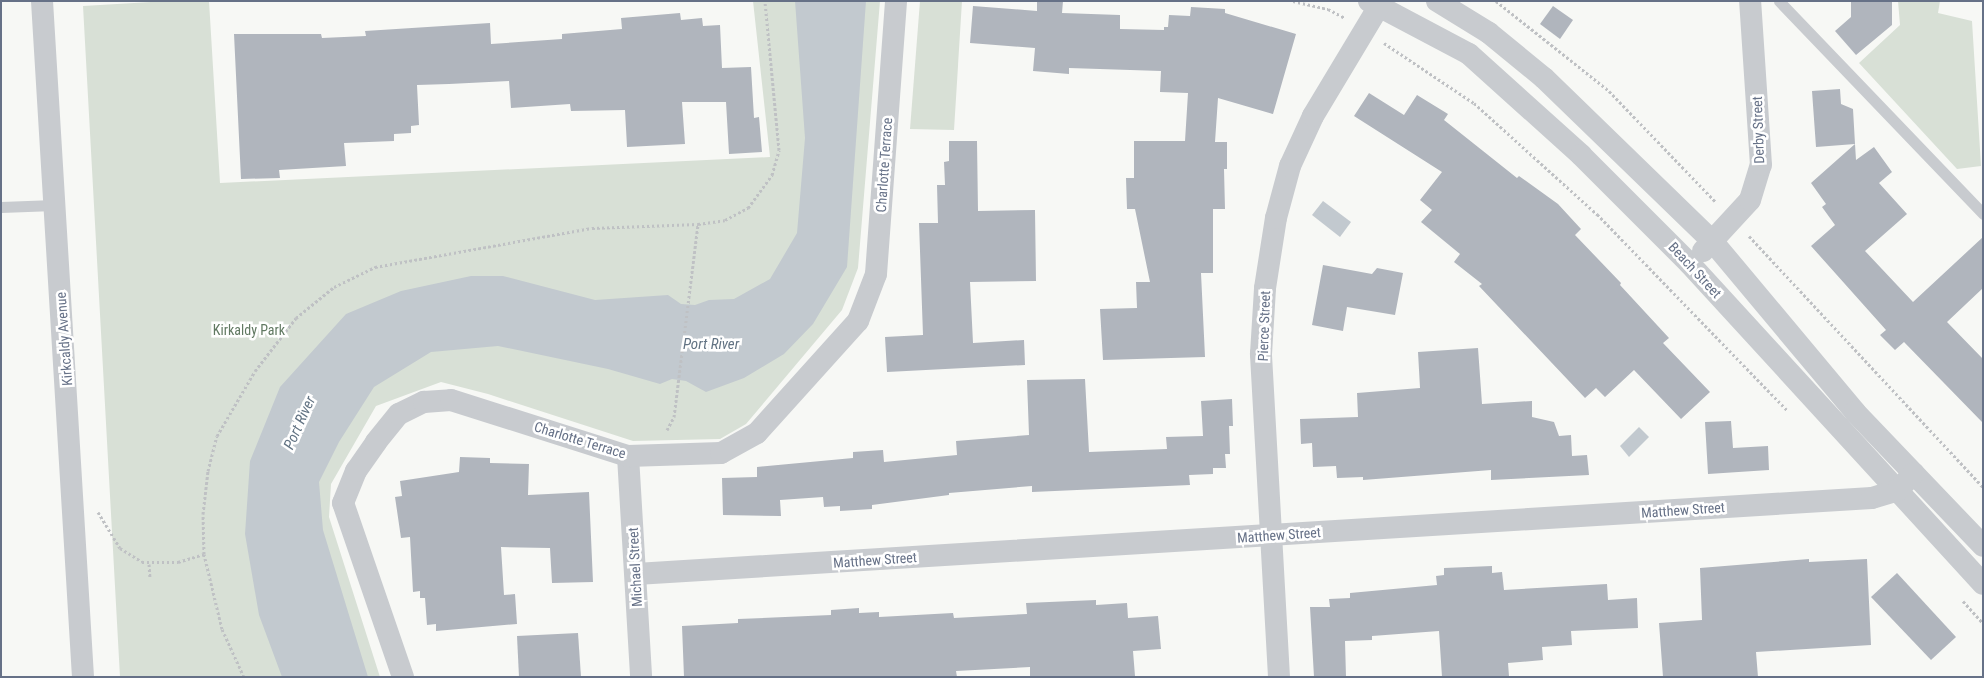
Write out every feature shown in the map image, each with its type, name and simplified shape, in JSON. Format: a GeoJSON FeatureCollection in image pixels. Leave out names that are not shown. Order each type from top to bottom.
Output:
{"type":"FeatureCollection","features":[{"type":"Feature","properties":{"kind":"street","name":"Kirkcaldy Avenue"},"geometry":{"type":"LineString","coordinates":[[42,1],[74,485],[83,677]]}},
{"type":"Feature","properties":{"kind":"street","name":"Charlotte Terrace"},"geometry":{"type":"LineString","coordinates":[[404,677],[344,504],[356,471],[399,414],[424,402],[451,400],[628,456],[721,453],[757,433],[858,321],[876,274],[896,1]]}},
{"type":"Feature","properties":{"kind":"street"},"geometry":{"type":"LineString","coordinates":[[1437,1],[1489,33],[1544,78],[1713,242],[1854,412],[1983,546]]}},
{"type":"Feature","properties":{"kind":"street","name":"Derby Street"},"geometry":{"type":"LineString","coordinates":[[1689,263],[1713,242],[1750,200],[1761,165],[1750,1]]}},
{"type":"Feature","properties":{"kind":"street","name":"Beach Street"},"geometry":{"type":"LineString","coordinates":[[1376,3],[1469,54],[1581,155],[1689,263],[1983,584]]}},
{"type":"Feature","properties":{"kind":"street","name":"Pierce Street"},"geometry":{"type":"LineString","coordinates":[[1278,677],[1261,354],[1265,288],[1276,218],[1290,166],[1313,116],[1376,3]]}},
{"type":"Feature","properties":{"kind":"street","name":"Michael Street"},"geometry":{"type":"LineString","coordinates":[[628,456],[641,677]]}},
{"type":"Feature","properties":{"kind":"street"},"geometry":{"type":"LineString","coordinates":[[1898,490],[1914,473]]}},
{"type":"Feature","properties":{"kind":"street","name":"Matthew Street"},"geometry":{"type":"LineString","coordinates":[[636,574],[1862,499],[1898,490]]}},
{"type":"Feature","properties":{"kind":"lane"},"geometry":{"type":"LineString","coordinates":[[1779,1],[1983,214]]}},
{"type":"Feature","properties":{"kind":"lane"},"geometry":{"type":"LineString","coordinates":[[1,207],[54,205]]}},
{"type":"Feature","properties":{"kind":"path"},"geometry":{"type":"LineString","coordinates":[[244,677],[222,629],[204,554],[207,479],[217,436],[255,371],[296,318],[334,287],[375,267],[485,249],[538,236],[592,228],[698,224],[724,220],[748,208],[772,175],[779,150],[765,1]]}},
{"type":"Feature","properties":{"kind":"path"},"geometry":{"type":"LineString","coordinates":[[1293,1],[1328,9],[1349,21]]}},
{"type":"Feature","properties":{"kind":"path"},"geometry":{"type":"LineString","coordinates":[[1496,1],[1609,91],[1716,202]]}},
{"type":"Feature","properties":{"kind":"path"},"geometry":{"type":"LineString","coordinates":[[1380,40],[1474,103],[1597,214],[1795,417]]}},
{"type":"Feature","properties":{"kind":"path"},"geometry":{"type":"LineString","coordinates":[[675,408],[698,224]]}},
{"type":"Feature","properties":{"kind":"path"},"geometry":{"type":"LineString","coordinates":[[1745,232],[1983,487]]}},
{"type":"Feature","properties":{"kind":"path"},"geometry":{"type":"LineString","coordinates":[[74,485],[104,519],[120,548],[149,564],[178,562],[204,554]]}},
{"type":"Feature","properties":{"kind":"path"},"geometry":{"type":"LineString","coordinates":[[149,564],[150,577]]}},
{"type":"Feature","properties":{"kind":"path"},"geometry":{"type":"LineString","coordinates":[[1958,595],[1983,623]]}},
{"type":"Feature","properties":{"kind":"green space","name":"Kirkaldy Park"},"geometry":{"type":"Polygon","coordinates":[[[168,1],[209,1],[220,183],[770,157],[753,1],[880,1],[858,268],[842,310],[746,424],[720,439],[633,441],[488,394],[441,382],[376,406],[331,484],[329,517],[380,677],[120,677],[83,6],[168,1]]]}},
{"type":"Feature","properties":{"kind":"green space"},"geometry":{"type":"Polygon","coordinates":[[[920,1],[962,1],[954,130],[910,129],[920,1]]]}},
{"type":"Feature","properties":{"kind":"green space"},"geometry":{"type":"Polygon","coordinates":[[[1898,1],[1940,1],[1938,13],[1972,21],[1981,166],[1957,169],[1859,63],[1900,25],[1898,1]]]}},
{"type":"Feature","properties":{"kind":"water","name":"Port River"},"geometry":{"type":"Polygon","coordinates":[[[795,1],[866,1],[847,267],[813,324],[784,354],[744,378],[706,392],[686,381],[672,379],[660,384],[608,369],[498,346],[431,352],[374,387],[339,442],[319,482],[323,530],[368,677],[282,677],[259,615],[245,534],[250,461],[280,387],[346,314],[401,291],[471,276],[503,276],[595,300],[668,295],[681,304],[695,305],[709,300],[734,299],[770,279],[797,233],[805,138],[795,1]]]}},
{"type":"Feature","properties":{"kind":"water"},"geometry":{"type":"Polygon","coordinates":[[[1323,201],[1351,222],[1340,237],[1312,215],[1323,201]]]}},
{"type":"Feature","properties":{"kind":"water"},"geometry":{"type":"Polygon","coordinates":[[[1639,427],[1649,437],[1629,457],[1620,446],[1639,427]]]}},
{"type":"Feature","properties":{"kind":"building"},"geometry":{"type":"Polygon","coordinates":[[[1037,1],[1063,1],[1062,13],[1120,15],[1120,29],[1164,30],[1164,27],[1168,27],[1169,15],[1190,16],[1191,7],[1225,9],[1225,13],[1296,34],[1273,114],[1218,98],[1215,142],[1227,142],[1227,169],[1224,169],[1225,209],[1213,209],[1213,273],[1201,273],[1205,357],[1103,360],[1100,309],[1137,308],[1136,282],[1150,282],[1135,209],[1127,209],[1126,178],[1134,178],[1134,141],[1185,141],[1188,93],[1160,92],[1161,71],[1069,68],[1069,74],[1033,71],[1035,48],[970,43],[973,6],[1037,11],[1037,1]]]}},
{"type":"Feature","properties":{"kind":"building"},"geometry":{"type":"Polygon","coordinates":[[[1851,1],[1892,1],[1892,25],[1856,55],[1835,31],[1851,17],[1851,1]]]}},
{"type":"Feature","properties":{"kind":"building"},"geometry":{"type":"Polygon","coordinates":[[[1553,6],[1573,20],[1560,39],[1540,24],[1553,6]]]}},
{"type":"Feature","properties":{"kind":"building"},"geometry":{"type":"Polygon","coordinates":[[[680,13],[681,20],[702,18],[703,26],[720,25],[722,68],[751,67],[754,118],[759,117],[762,152],[729,154],[726,102],[682,102],[685,144],[627,147],[625,110],[571,111],[570,104],[511,108],[509,81],[417,85],[419,125],[411,126],[411,133],[394,134],[394,141],[344,143],[346,166],[279,170],[280,178],[241,179],[234,34],[321,34],[322,38],[366,36],[365,31],[490,23],[491,44],[562,39],[562,34],[622,29],[621,18],[680,13]]]}},
{"type":"Feature","properties":{"kind":"building"},"geometry":{"type":"Polygon","coordinates":[[[1840,89],[1841,104],[1853,109],[1855,144],[1816,147],[1812,91],[1840,89]]]}},
{"type":"Feature","properties":{"kind":"building"},"geometry":{"type":"Polygon","coordinates":[[[1369,93],[1404,115],[1417,95],[1448,114],[1444,120],[1517,178],[1519,176],[1558,204],[1581,229],[1575,235],[1621,283],[1620,285],[1669,338],[1663,343],[1710,392],[1681,419],[1634,370],[1605,397],[1596,388],[1585,398],[1479,286],[1482,284],[1454,262],[1460,254],[1421,222],[1432,210],[1420,200],[1442,172],[1354,116],[1369,93]]]}},
{"type":"Feature","properties":{"kind":"building"},"geometry":{"type":"Polygon","coordinates":[[[949,141],[977,141],[978,211],[1035,210],[1036,281],[970,282],[973,343],[1024,340],[1025,365],[887,372],[885,337],[923,335],[919,223],[938,223],[937,185],[945,185],[944,162],[949,161],[949,141]]]}},
{"type":"Feature","properties":{"kind":"building"},"geometry":{"type":"Polygon","coordinates":[[[1855,144],[1856,160],[1874,147],[1892,172],[1879,183],[1907,214],[1865,251],[1913,302],[1983,237],[1983,288],[1947,322],[1983,359],[1983,423],[1904,342],[1895,350],[1880,335],[1886,330],[1811,246],[1835,225],[1822,207],[1826,204],[1811,183],[1855,144]]]}},
{"type":"Feature","properties":{"kind":"building"},"geometry":{"type":"Polygon","coordinates":[[[1323,265],[1372,274],[1377,268],[1403,273],[1395,315],[1347,307],[1343,331],[1312,325],[1323,265]]]}},
{"type":"Feature","properties":{"kind":"building"},"geometry":{"type":"Polygon","coordinates":[[[1478,348],[1482,404],[1532,401],[1532,417],[1554,422],[1559,436],[1571,435],[1572,456],[1587,455],[1589,475],[1491,480],[1491,470],[1363,480],[1363,477],[1337,478],[1336,466],[1313,467],[1312,443],[1301,444],[1300,419],[1358,417],[1357,393],[1420,388],[1418,352],[1478,348]]]}},
{"type":"Feature","properties":{"kind":"building"},"geometry":{"type":"Polygon","coordinates":[[[1085,379],[1089,452],[1167,449],[1166,437],[1203,436],[1201,401],[1232,399],[1233,426],[1229,426],[1230,454],[1225,454],[1226,468],[1213,468],[1213,474],[1189,475],[1190,485],[1032,492],[1032,486],[949,493],[949,495],[872,505],[872,509],[840,511],[840,506],[824,507],[823,497],[780,500],[781,516],[723,515],[722,478],[757,477],[757,467],[853,458],[853,452],[883,450],[884,462],[957,455],[956,441],[1029,435],[1027,380],[1085,379]]]}},
{"type":"Feature","properties":{"kind":"building"},"geometry":{"type":"Polygon","coordinates":[[[1731,421],[1733,448],[1768,446],[1769,470],[1708,474],[1705,422],[1731,421]]]}},
{"type":"Feature","properties":{"kind":"building"},"geometry":{"type":"Polygon","coordinates":[[[460,457],[490,458],[490,463],[529,464],[528,495],[589,492],[593,582],[552,583],[550,548],[501,547],[504,595],[515,594],[517,624],[436,631],[436,624],[427,625],[425,598],[420,598],[420,591],[413,592],[410,537],[401,538],[395,497],[402,496],[400,481],[459,472],[460,457]]]}},
{"type":"Feature","properties":{"kind":"building"},"geometry":{"type":"Polygon","coordinates":[[[1809,559],[1809,562],[1867,559],[1871,645],[1756,652],[1758,677],[1663,677],[1659,623],[1702,620],[1700,568],[1809,559]]]}},
{"type":"Feature","properties":{"kind":"building"},"geometry":{"type":"Polygon","coordinates":[[[1492,566],[1492,573],[1502,572],[1504,590],[1607,584],[1608,600],[1637,598],[1638,628],[1571,631],[1572,645],[1542,647],[1543,660],[1508,663],[1509,676],[1493,677],[1442,677],[1439,631],[1372,636],[1372,640],[1345,641],[1346,677],[1314,677],[1310,607],[1330,607],[1329,599],[1350,598],[1350,593],[1437,585],[1436,576],[1444,575],[1444,568],[1492,566]]]}},
{"type":"Feature","properties":{"kind":"building"},"geometry":{"type":"Polygon","coordinates":[[[1897,573],[1956,637],[1931,660],[1871,597],[1897,573]]]}},
{"type":"Feature","properties":{"kind":"building"},"geometry":{"type":"Polygon","coordinates":[[[1096,600],[1096,605],[1127,603],[1128,618],[1158,616],[1161,649],[1133,651],[1135,676],[1030,677],[1030,667],[956,671],[957,677],[684,677],[682,626],[738,623],[738,619],[831,615],[831,610],[859,608],[859,613],[879,612],[879,617],[953,613],[954,618],[1027,614],[1026,603],[1096,600]]]}},
{"type":"Feature","properties":{"kind":"building"},"geometry":{"type":"Polygon","coordinates":[[[578,633],[581,677],[519,677],[517,636],[578,633]]]}}]}
